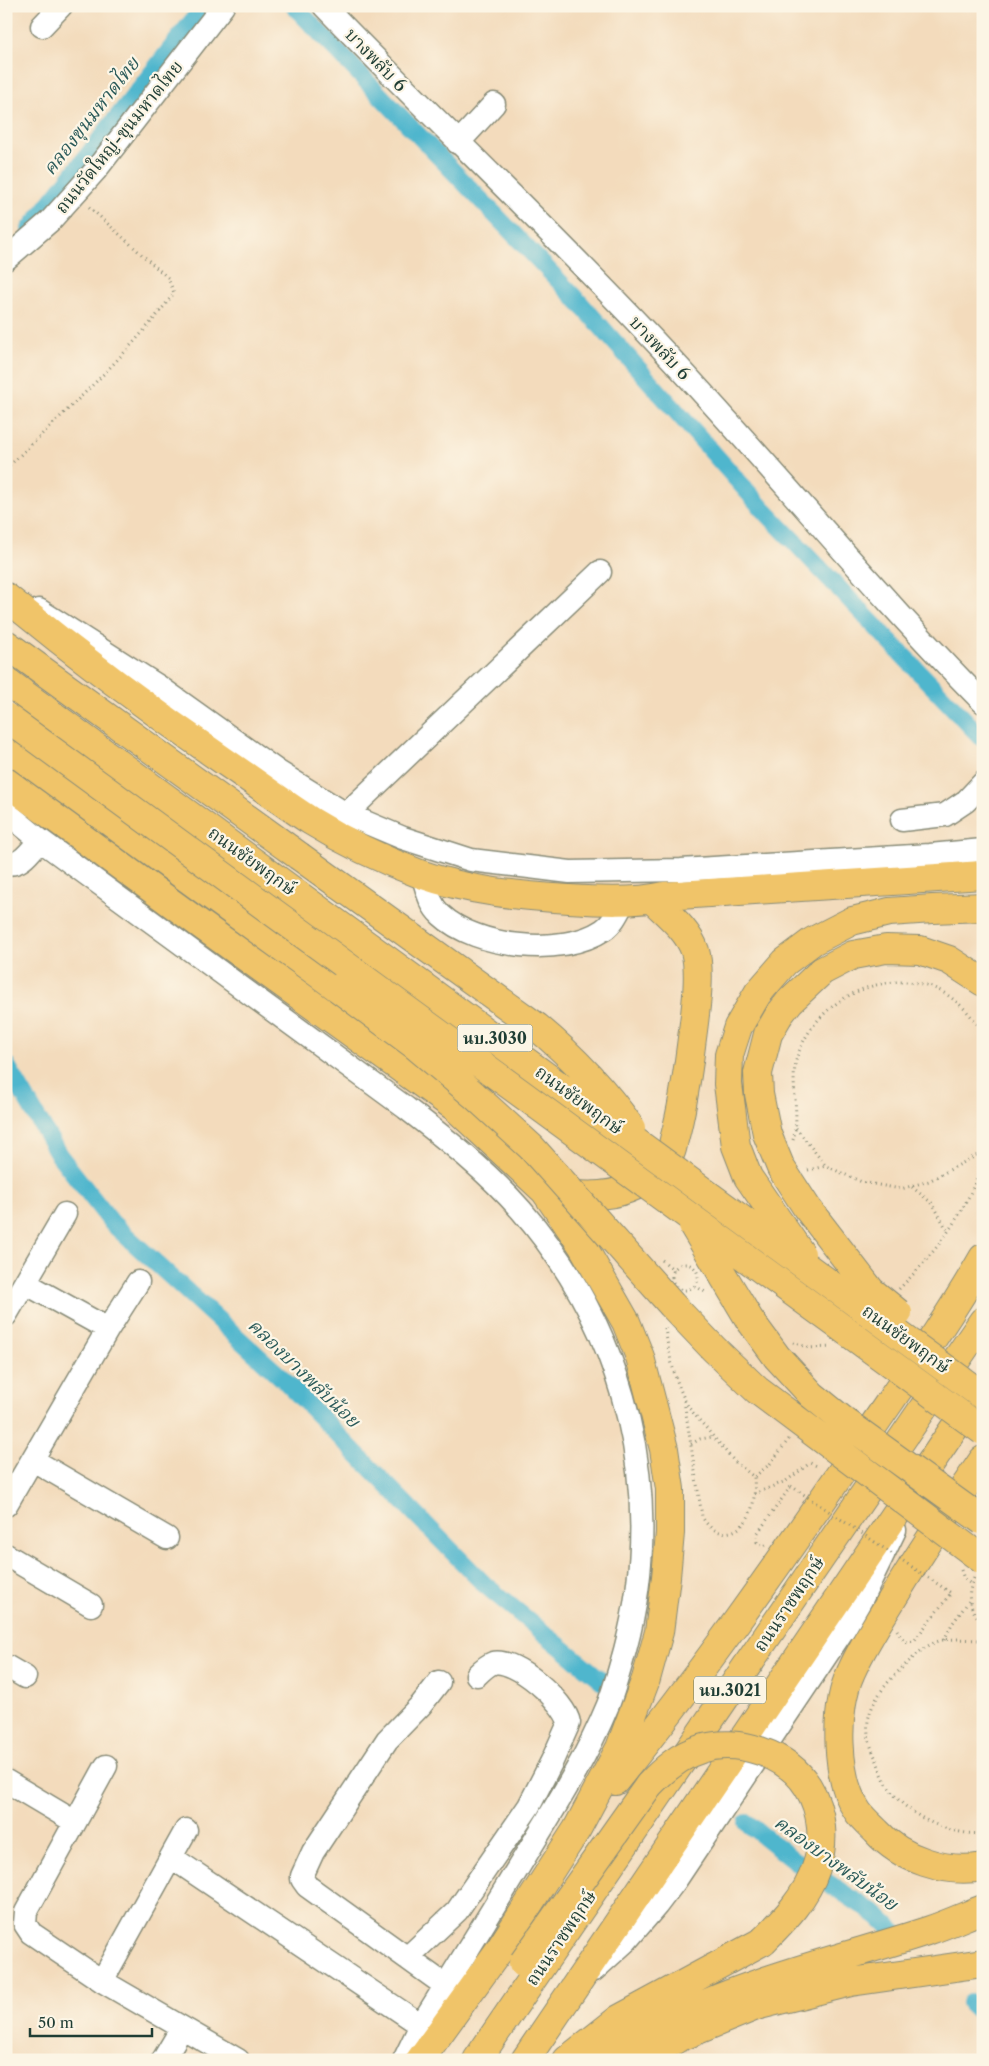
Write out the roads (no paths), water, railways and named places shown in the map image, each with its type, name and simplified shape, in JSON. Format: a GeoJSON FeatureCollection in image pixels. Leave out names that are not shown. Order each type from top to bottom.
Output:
{"type":"FeatureCollection","features":[{"type":"Feature","properties":{"kind":"main road"},"geometry":{"type":"LineString","coordinates":[[6,597],[161,718],[313,822],[378,856],[422,874],[470,888],[521,896],[581,900],[638,899],[983,875]]}},
{"type":"Feature","properties":{"kind":"main road"},"geometry":{"type":"LineString","coordinates":[[6,644],[537,1027],[572,1057],[606,1094],[667,1179],[749,1319],[777,1358],[812,1395],[844,1421],[983,1521]]}},
{"type":"Feature","properties":{"kind":"main road","name":"ถนนชัยพฤกษ์"},"geometry":{"type":"LineString","coordinates":[[6,681],[983,1396]]}},
{"type":"Feature","properties":{"kind":"main road","name":"ถนนชัยพฤกษ์"},"geometry":{"type":"LineString","coordinates":[[6,717],[983,1431]]}},
{"type":"Feature","properties":{"kind":"main road"},"geometry":{"type":"LineString","coordinates":[[6,746],[416,1046],[474,1095],[530,1148],[714,1350],[757,1390],[973,1566]]}},
{"type":"Feature","properties":{"kind":"main road"},"geometry":{"type":"LineString","coordinates":[[6,782],[456,1108],[545,1191],[582,1245],[626,1322],[640,1358],[664,1449],[670,1489],[670,1532],[666,1577],[659,1632],[649,1670],[620,1748],[577,1829],[498,1952],[420,2060]]}},
{"type":"Feature","properties":{"kind":"main road"},"geometry":{"type":"LineString","coordinates":[[545,1191],[569,1195],[616,1194],[632,1188],[651,1177],[670,1154],[682,1109],[696,1008],[697,964],[695,951],[678,925],[638,899]]}},
{"type":"Feature","properties":{"kind":"main road"},"geometry":{"type":"LineString","coordinates":[[983,907],[889,912],[852,921],[812,941],[785,962],[758,993],[738,1027],[729,1055],[728,1084],[736,1146],[748,1177],[806,1260],[911,1369],[983,1423]]}},
{"type":"Feature","properties":{"kind":"main road"},"geometry":{"type":"LineString","coordinates":[[983,982],[949,960],[920,950],[886,949],[853,955],[822,971],[779,1015],[768,1034],[758,1073],[759,1094],[767,1134],[781,1168],[807,1208],[871,1291],[983,1382]]}},
{"type":"Feature","properties":{"kind":"main road"},"geometry":{"type":"LineString","coordinates":[[577,1829],[648,1741],[796,1537],[958,1301],[983,1258]]}},
{"type":"Feature","properties":{"kind":"main road","name":"ถนนราชพฤกษ์"},"geometry":{"type":"LineString","coordinates":[[478,2060],[983,1321]]}},
{"type":"Feature","properties":{"kind":"main road","name":"นบ.3021"},"geometry":{"type":"LineString","coordinates":[[525,2060],[983,1387]]}},
{"type":"Feature","properties":{"kind":"main road"},"geometry":{"type":"LineString","coordinates":[[979,1868],[951,1869],[914,1858],[884,1840],[858,1811],[846,1786],[840,1756],[840,1718],[850,1674],[864,1646],[924,1545],[983,1460]]}},
{"type":"Feature","properties":{"kind":"main road"},"geometry":{"type":"LineString","coordinates":[[456,2060],[649,1785],[665,1767],[701,1749],[736,1744],[754,1748],[774,1757],[791,1769],[808,1786],[817,1806],[821,1828],[820,1849],[816,1868],[806,1891],[789,1914],[763,1941],[619,2019],[567,2060]]}},
{"type":"Feature","properties":{"kind":"main road"},"geometry":{"type":"LineString","coordinates":[[603,2060],[621,2046],[653,2028],[698,2006],[750,1985],[823,1961],[930,1930],[983,1909]]}},
{"type":"Feature","properties":{"kind":"main road"},"geometry":{"type":"LineString","coordinates":[[642,2060],[678,2038],[756,2006],[851,1982],[983,1963]]}},
{"type":"Feature","properties":{"kind":"street"},"geometry":{"type":"LineString","coordinates":[[42,26],[61,6]]}},
{"type":"Feature","properties":{"kind":"street","name":"ถนนวัดใหญ่-ขุนมหาดไทย"},"geometry":{"type":"LineString","coordinates":[[6,260],[50,221],[96,172],[223,6]]}},
{"type":"Feature","properties":{"kind":"street","name":"บางพลับ 6"},"geometry":{"type":"LineString","coordinates":[[324,6],[619,303],[921,639],[983,702]]}},
{"type":"Feature","properties":{"kind":"street"},"geometry":{"type":"LineString","coordinates":[[458,143],[494,104]]}},
{"type":"Feature","properties":{"kind":"street"},"geometry":{"type":"LineString","coordinates":[[346,814],[600,572]]}},
{"type":"Feature","properties":{"kind":"street"},"geometry":{"type":"LineString","coordinates":[[6,589],[158,686],[277,771],[346,814],[403,838],[471,860],[570,872],[681,870],[983,850]]}},
{"type":"Feature","properties":{"kind":"street"},"geometry":{"type":"LineString","coordinates":[[902,820],[945,815],[966,801],[983,783]]}},
{"type":"Feature","properties":{"kind":"street"},"geometry":{"type":"LineString","coordinates":[[6,812],[40,840],[406,1108],[452,1144],[521,1210],[561,1264],[584,1301],[608,1351],[623,1394],[638,1458],[642,1532],[641,1566],[633,1621],[609,1703],[568,1786],[421,2025],[404,2060]]}},
{"type":"Feature","properties":{"kind":"street"},"geometry":{"type":"LineString","coordinates":[[6,863],[12,865],[19,862],[40,840]]}},
{"type":"Feature","properties":{"kind":"street"},"geometry":{"type":"LineString","coordinates":[[422,874],[430,902],[440,915],[460,930],[507,944],[561,946],[588,939],[605,929],[638,899]]}},
{"type":"Feature","properties":{"kind":"street"},"geometry":{"type":"LineString","coordinates":[[6,1315],[65,1214]]}},
{"type":"Feature","properties":{"kind":"street"},"geometry":{"type":"LineString","coordinates":[[6,1505],[34,1460],[108,1329],[138,1282]]}},
{"type":"Feature","properties":{"kind":"street"},"geometry":{"type":"LineString","coordinates":[[25,1283],[108,1329]]}},
{"type":"Feature","properties":{"kind":"street"},"geometry":{"type":"LineString","coordinates":[[34,1460],[166,1538]]}},
{"type":"Feature","properties":{"kind":"street"},"geometry":{"type":"LineString","coordinates":[[6,1555],[91,1605]]}},
{"type":"Feature","properties":{"kind":"street"},"geometry":{"type":"LineString","coordinates":[[408,1958],[457,1911],[529,1806],[569,1723],[566,1713],[547,1692],[532,1678],[516,1668],[506,1664],[492,1664],[477,1675]]}},
{"type":"Feature","properties":{"kind":"street"},"geometry":{"type":"LineString","coordinates":[[439,1682],[421,1705],[387,1740],[313,1852],[302,1880],[307,1886],[446,1986]]}},
{"type":"Feature","properties":{"kind":"street"},"geometry":{"type":"LineString","coordinates":[[106,1766],[26,1912],[25,1924],[30,1933],[102,1981],[238,2060]]}},
{"type":"Feature","properties":{"kind":"street"},"geometry":{"type":"LineString","coordinates":[[6,1782],[75,1822]]}},
{"type":"Feature","properties":{"kind":"street"},"geometry":{"type":"LineString","coordinates":[[102,1981],[186,1830]]}},
{"type":"Feature","properties":{"kind":"street"},"geometry":{"type":"LineString","coordinates":[[171,1857],[421,2025]]}},
{"type":"Feature","properties":{"kind":"street"},"geometry":{"type":"LineString","coordinates":[[163,2060],[182,2028]]}},
{"type":"Feature","properties":{"kind":"waterway","name":"คลองขุนมหาดไทย"},"geometry":{"type":"LineString","coordinates":[[30,229],[204,6]]}},
{"type":"Feature","properties":{"kind":"waterway"},"geometry":{"type":"LineString","coordinates":[[294,6],[580,303],[762,508],[983,739]]}},
{"type":"Feature","properties":{"kind":"waterway","name":"คลองบางพลับน้อย"},"geometry":{"type":"LineString","coordinates":[[6,1064],[59,1155],[112,1223],[282,1378],[485,1585],[606,1684]]}},
{"type":"Feature","properties":{"kind":"waterway","name":"คลองบางพลับน้อย"},"geometry":{"type":"LineString","coordinates":[[747,1823],[795,1861],[878,1916],[900,1937]]}},
{"type":"Feature","properties":{"kind":"waterway","name":"คลองบางพลับน้อย"},"geometry":{"type":"LineString","coordinates":[[970,2003],[983,2015]]}}]}
